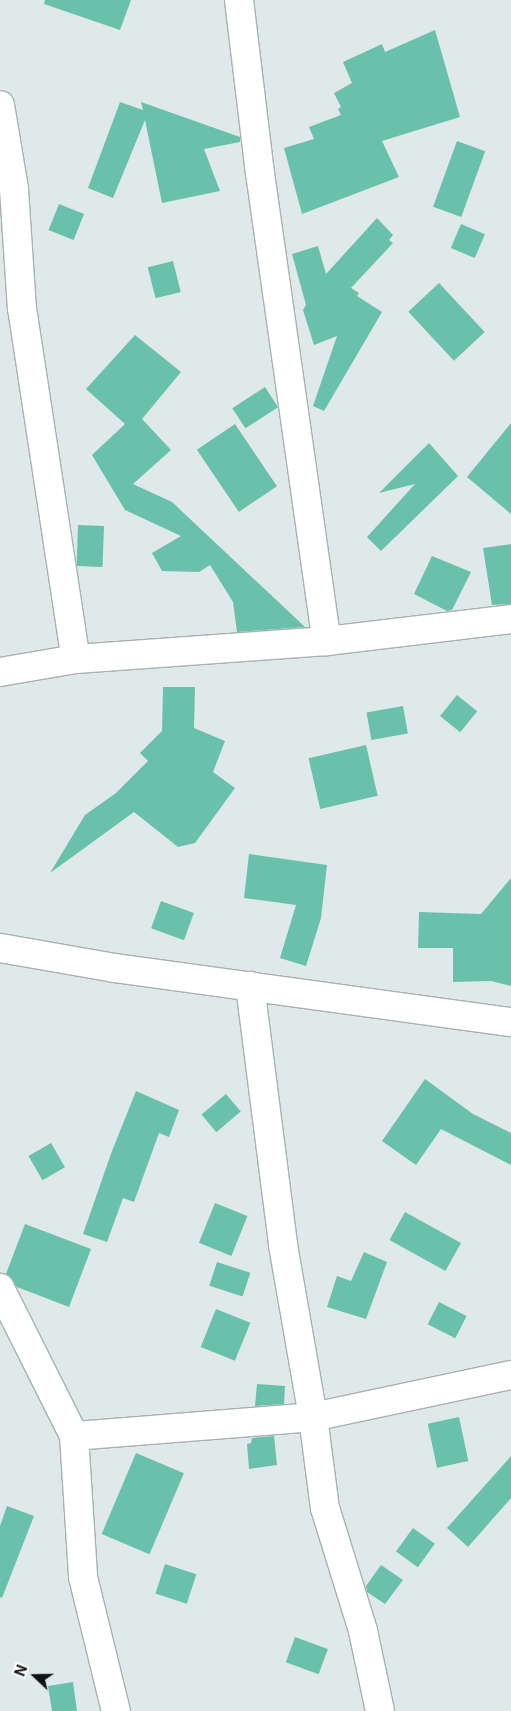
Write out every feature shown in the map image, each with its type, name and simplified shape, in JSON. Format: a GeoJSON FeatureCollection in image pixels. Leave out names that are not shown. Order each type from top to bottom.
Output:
{"type":"FeatureCollection","features":[{"type":"Feature","properties":{"kind":"street"},"geometry":{"type":"LineString","coordinates":[[239,0],[260,173],[326,641]]}},
{"type":"Feature","properties":{"kind":"street"},"geometry":{"type":"LineString","coordinates":[[0,105],[14,189],[22,308],[76,659]]}},
{"type":"Feature","properties":{"kind":"street"},"geometry":{"type":"LineString","coordinates":[[0,672],[76,659],[326,641],[511,619]]}},
{"type":"Feature","properties":{"kind":"street"},"geometry":{"type":"LineString","coordinates":[[0,948],[116,968],[511,1022]]}},
{"type":"Feature","properties":{"kind":"street"},"geometry":{"type":"LineString","coordinates":[[250,986],[283,1245],[313,1417],[325,1508],[363,1631],[380,1711]]}},
{"type":"Feature","properties":{"kind":"street"},"geometry":{"type":"LineString","coordinates":[[0,1288],[74,1436],[82,1577],[116,1711]]}},
{"type":"Feature","properties":{"kind":"street"},"geometry":{"type":"LineString","coordinates":[[74,1436],[313,1417],[511,1375]]}},
{"type":"Feature","properties":{"kind":"building"},"geometry":{"type":"Polygon","coordinates":[[[45,0],[131,0],[120,30],[44,4],[45,0]]]}},
{"type":"Feature","properties":{"kind":"building"},"geometry":{"type":"Polygon","coordinates":[[[435,30],[460,117],[382,141],[399,177],[302,214],[284,148],[314,139],[309,127],[341,115],[338,109],[341,107],[334,93],[352,83],[343,62],[382,44],[385,52],[435,30]]]}},
{"type":"Feature","properties":{"kind":"building"},"geometry":{"type":"Polygon","coordinates":[[[120,102],[143,110],[141,102],[240,137],[240,142],[204,149],[220,191],[162,203],[145,120],[113,198],[88,188],[120,102]]]}},
{"type":"Feature","properties":{"kind":"building"},"geometry":{"type":"Polygon","coordinates":[[[457,141],[485,151],[461,217],[433,207],[457,141]]]}},
{"type":"Feature","properties":{"kind":"building"},"geometry":{"type":"Polygon","coordinates":[[[59,204],[84,214],[74,240],[49,230],[59,204]]]}},
{"type":"Feature","properties":{"kind":"building"},"geometry":{"type":"Polygon","coordinates":[[[377,218],[393,235],[389,240],[393,243],[351,288],[359,293],[357,296],[382,312],[324,411],[313,406],[337,336],[314,345],[303,310],[306,305],[292,254],[318,246],[326,274],[377,218]]]}},
{"type":"Feature","properties":{"kind":"building"},"geometry":{"type":"Polygon","coordinates":[[[461,224],[485,234],[475,258],[451,248],[461,224]]]}},
{"type":"Feature","properties":{"kind":"building"},"geometry":{"type":"Polygon","coordinates":[[[173,261],[181,292],[156,298],[148,267],[173,261]]]}},
{"type":"Feature","properties":{"kind":"building"},"geometry":{"type":"Polygon","coordinates":[[[439,283],[485,332],[454,361],[408,312],[439,283]]]}},
{"type":"Feature","properties":{"kind":"building"},"geometry":{"type":"Polygon","coordinates":[[[135,335],[181,372],[142,419],[171,450],[133,484],[172,502],[305,627],[237,632],[233,602],[210,565],[199,572],[162,571],[152,553],[181,536],[125,510],[92,455],[125,424],[86,389],[135,335]]]}},
{"type":"Feature","properties":{"kind":"building"},"geometry":{"type":"Polygon","coordinates":[[[265,387],[278,407],[245,428],[232,408],[265,387]]]}},
{"type":"Feature","properties":{"kind":"building"},"geometry":{"type":"Polygon","coordinates":[[[511,423],[511,514],[467,477],[511,423]]]}},
{"type":"Feature","properties":{"kind":"building"},"geometry":{"type":"Polygon","coordinates":[[[235,424],[277,486],[239,512],[197,450],[235,424]]]}},
{"type":"Feature","properties":{"kind":"building"},"geometry":{"type":"Polygon","coordinates":[[[429,443],[458,476],[381,551],[367,537],[415,484],[379,493],[429,443]]]}},
{"type":"Feature","properties":{"kind":"building"},"geometry":{"type":"Polygon","coordinates":[[[78,525],[104,526],[103,567],[77,566],[78,525]]]}},
{"type":"Feature","properties":{"kind":"building"},"geometry":{"type":"Polygon","coordinates":[[[511,544],[511,604],[492,605],[483,548],[511,544]]]}},
{"type":"Feature","properties":{"kind":"building"},"geometry":{"type":"Polygon","coordinates":[[[432,556],[471,572],[452,610],[447,611],[414,594],[432,556]]]}},
{"type":"Feature","properties":{"kind":"building"},"geometry":{"type":"Polygon","coordinates":[[[163,687],[195,687],[194,728],[225,741],[213,772],[235,788],[195,843],[178,847],[134,812],[50,873],[85,815],[116,793],[148,761],[140,753],[162,731],[163,687]]]}},
{"type":"Feature","properties":{"kind":"building"},"geometry":{"type":"Polygon","coordinates":[[[457,695],[477,711],[460,732],[440,716],[457,695]]]}},
{"type":"Feature","properties":{"kind":"building"},"geometry":{"type":"Polygon","coordinates":[[[403,706],[408,734],[371,740],[367,712],[403,706]]]}},
{"type":"Feature","properties":{"kind":"building"},"geometry":{"type":"Polygon","coordinates":[[[366,745],[378,796],[320,809],[309,758],[366,745]]]}},
{"type":"Feature","properties":{"kind":"building"},"geometry":{"type":"Polygon","coordinates":[[[249,854],[327,865],[321,918],[306,966],[280,958],[296,905],[244,898],[249,854]]]}},
{"type":"Feature","properties":{"kind":"building"},"geometry":{"type":"Polygon","coordinates":[[[511,878],[511,986],[491,981],[453,982],[453,948],[418,948],[419,912],[481,914],[511,878]]]}},
{"type":"Feature","properties":{"kind":"building"},"geometry":{"type":"Polygon","coordinates":[[[161,901],[194,913],[184,940],[151,928],[161,901]]]}},
{"type":"Feature","properties":{"kind":"building"},"geometry":{"type":"Polygon","coordinates":[[[425,1079],[473,1114],[511,1133],[511,1165],[441,1129],[416,1165],[382,1141],[425,1079]]]}},
{"type":"Feature","properties":{"kind":"building"},"geometry":{"type":"Polygon","coordinates":[[[136,1091],[179,1110],[169,1137],[159,1133],[134,1202],[123,1198],[107,1242],[83,1234],[112,1151],[136,1091]]]}},
{"type":"Feature","properties":{"kind":"building"},"geometry":{"type":"Polygon","coordinates":[[[226,1094],[241,1112],[216,1132],[201,1115],[226,1094]]]}},
{"type":"Feature","properties":{"kind":"building"},"geometry":{"type":"Polygon","coordinates":[[[51,1143],[65,1167],[42,1180],[28,1156],[51,1143]]]}},
{"type":"Feature","properties":{"kind":"building"},"geometry":{"type":"Polygon","coordinates":[[[215,1203],[247,1216],[231,1256],[199,1243],[215,1203]]]}},
{"type":"Feature","properties":{"kind":"building"},"geometry":{"type":"Polygon","coordinates":[[[405,1212],[461,1243],[445,1271],[389,1240],[405,1212]]]}},
{"type":"Feature","properties":{"kind":"building"},"geometry":{"type":"Polygon","coordinates":[[[25,1224],[91,1249],[69,1307],[17,1287],[6,1274],[25,1224]]]}},
{"type":"Feature","properties":{"kind":"building"},"geometry":{"type":"Polygon","coordinates":[[[364,1252],[387,1262],[366,1319],[327,1307],[337,1276],[351,1281],[364,1252]]]}},
{"type":"Feature","properties":{"kind":"building"},"geometry":{"type":"Polygon","coordinates":[[[217,1262],[250,1273],[243,1297],[209,1286],[217,1262]]]}},
{"type":"Feature","properties":{"kind":"building"},"geometry":{"type":"Polygon","coordinates":[[[439,1302],[467,1316],[455,1338],[428,1324],[439,1302]]]}},
{"type":"Feature","properties":{"kind":"building"},"geometry":{"type":"Polygon","coordinates":[[[216,1309],[250,1323],[235,1361],[201,1347],[216,1309]]]}},
{"type":"Feature","properties":{"kind":"building"},"geometry":{"type":"Polygon","coordinates":[[[257,1384],[285,1386],[284,1404],[255,1406],[257,1384]]]}},
{"type":"Feature","properties":{"kind":"building"},"geometry":{"type":"Polygon","coordinates":[[[459,1417],[468,1461],[437,1468],[428,1424],[459,1417]]]}},
{"type":"Feature","properties":{"kind":"building"},"geometry":{"type":"Polygon","coordinates":[[[274,1436],[277,1465],[249,1469],[247,1444],[251,1443],[252,1438],[274,1436]]]}},
{"type":"Feature","properties":{"kind":"building"},"geometry":{"type":"Polygon","coordinates":[[[136,1453],[184,1473],[149,1554],[102,1534],[136,1453]]]}},
{"type":"Feature","properties":{"kind":"building"},"geometry":{"type":"Polygon","coordinates":[[[511,1456],[511,1498],[468,1547],[447,1528],[511,1456]]]}},
{"type":"Feature","properties":{"kind":"building"},"geometry":{"type":"Polygon","coordinates":[[[7,1506],[34,1516],[2,1598],[0,1597],[0,1526],[7,1506]]]}},
{"type":"Feature","properties":{"kind":"building"},"geometry":{"type":"Polygon","coordinates":[[[413,1528],[435,1544],[418,1567],[396,1551],[413,1528]]]}},
{"type":"Feature","properties":{"kind":"building"},"geometry":{"type":"Polygon","coordinates":[[[165,1564],[196,1574],[187,1604],[155,1593],[165,1564]]]}},
{"type":"Feature","properties":{"kind":"building"},"geometry":{"type":"Polygon","coordinates":[[[381,1565],[403,1580],[385,1604],[367,1592],[366,1586],[381,1565]]]}},
{"type":"Feature","properties":{"kind":"building"},"geometry":{"type":"Polygon","coordinates":[[[295,1637],[328,1649],[319,1674],[286,1662],[295,1637]]]}},
{"type":"Feature","properties":{"kind":"building"},"geometry":{"type":"Polygon","coordinates":[[[73,1682],[77,1711],[52,1711],[48,1686],[73,1682]]]}}]}
